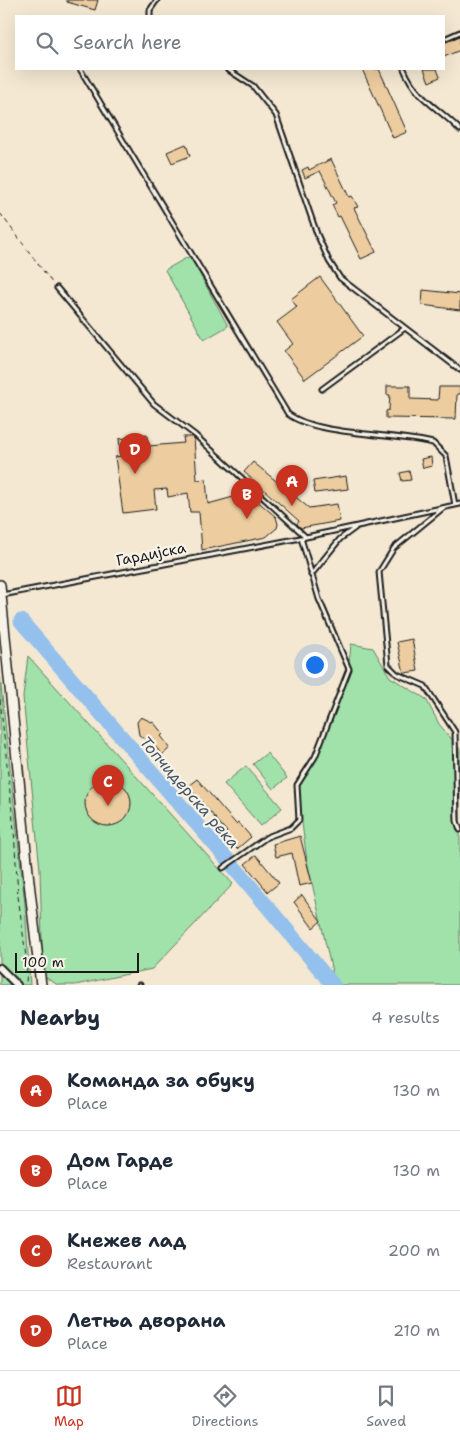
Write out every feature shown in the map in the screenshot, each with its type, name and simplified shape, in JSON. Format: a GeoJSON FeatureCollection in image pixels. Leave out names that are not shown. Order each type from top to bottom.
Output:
{"type":"FeatureCollection","features":[{"type":"Feature","properties":{"kind":"main road"},"geometry":{"type":"LineString","coordinates":[[0,585],[28,873],[41,985]]}},
{"type":"Feature","properties":{"kind":"street"},"geometry":{"type":"LineString","coordinates":[[0,968],[17,985]]}},
{"type":"Feature","properties":{"kind":"lane"},"geometry":{"type":"LineString","coordinates":[[150,15],[150,10],[157,0]]}},
{"type":"Feature","properties":{"kind":"lane"},"geometry":{"type":"LineString","coordinates":[[445,39],[460,32]]}},
{"type":"Feature","properties":{"kind":"lane"},"geometry":{"type":"LineString","coordinates":[[81,70],[288,414],[299,421],[340,430],[433,442],[446,456],[455,506]]}},
{"type":"Feature","properties":{"kind":"lane"},"geometry":{"type":"LineString","coordinates":[[228,70],[253,86],[276,115],[317,234],[334,269],[350,286],[460,370]]}},
{"type":"Feature","properties":{"kind":"lane"},"geometry":{"type":"LineString","coordinates":[[405,70],[416,92],[438,108],[460,130]]}},
{"type":"Feature","properties":{"kind":"lane"},"geometry":{"type":"LineString","coordinates":[[57,288],[154,404],[195,435],[306,537]]}},
{"type":"Feature","properties":{"kind":"lane"},"geometry":{"type":"LineString","coordinates":[[322,389],[405,328]]}},
{"type":"Feature","properties":{"kind":"lane","name":"Гардијска"},"geometry":{"type":"LineString","coordinates":[[1,596],[306,537],[460,504]]}},
{"type":"Feature","properties":{"kind":"lane"},"geometry":{"type":"LineString","coordinates":[[443,508],[394,548],[380,572],[388,665],[398,674],[425,686],[455,732],[460,830]]}},
{"type":"Feature","properties":{"kind":"lane"},"geometry":{"type":"LineString","coordinates":[[311,576],[340,539],[358,526]]}},
{"type":"Feature","properties":{"kind":"lane"},"geometry":{"type":"LineString","coordinates":[[223,868],[267,837],[291,828],[299,820],[297,785],[315,757],[350,669],[319,599],[301,538]]}},
{"type":"Feature","properties":{"kind":"path"},"geometry":{"type":"LineString","coordinates":[[0,214],[57,288]]}},
{"type":"Feature","properties":{"kind":"path"},"geometry":{"type":"LineString","coordinates":[[0,699],[14,830],[18,896],[27,964],[26,985]]}},
{"type":"Feature","properties":{"kind":"green space"},"geometry":{"type":"Polygon","coordinates":[[[190,256],[228,326],[204,340],[165,270],[190,256]]]}},
{"type":"Feature","properties":{"kind":"green space"},"geometry":{"type":"Polygon","coordinates":[[[351,644],[373,648],[390,677],[426,699],[439,724],[460,749],[460,985],[335,985],[307,861],[297,785],[325,735],[340,700],[349,663],[351,644]]]}},
{"type":"Feature","properties":{"kind":"green space"},"geometry":{"type":"Polygon","coordinates":[[[28,656],[233,884],[152,969],[75,985],[58,985],[43,976],[40,870],[23,697],[28,656]]]}},
{"type":"Feature","properties":{"kind":"green space"},"geometry":{"type":"Polygon","coordinates":[[[0,677],[25,904],[30,985],[0,985],[0,677]]]}},
{"type":"Feature","properties":{"kind":"green space"},"geometry":{"type":"Polygon","coordinates":[[[267,753],[287,778],[273,789],[253,764],[267,753]]]}},
{"type":"Feature","properties":{"kind":"green space"},"geometry":{"type":"Polygon","coordinates":[[[246,766],[282,808],[261,826],[224,784],[246,766]]]}},
{"type":"Feature","properties":{"kind":"building"},"geometry":{"type":"Polygon","coordinates":[[[67,0],[98,0],[95,10],[67,2],[67,0]]]}},
{"type":"Feature","properties":{"kind":"building"},"geometry":{"type":"Polygon","coordinates":[[[460,36],[460,50],[445,57],[445,43],[460,36]]]}},
{"type":"Feature","properties":{"kind":"building"},"geometry":{"type":"Polygon","coordinates":[[[362,70],[379,70],[407,132],[393,138],[362,70]]]}},
{"type":"Feature","properties":{"kind":"building"},"geometry":{"type":"Polygon","coordinates":[[[424,70],[437,70],[440,77],[429,82],[424,70]]]}},
{"type":"Feature","properties":{"kind":"building"},"geometry":{"type":"Polygon","coordinates":[[[186,144],[190,156],[172,163],[167,152],[186,144]]]}},
{"type":"Feature","properties":{"kind":"building"},"geometry":{"type":"Polygon","coordinates":[[[331,159],[349,197],[352,196],[358,207],[354,208],[376,252],[361,259],[340,216],[338,217],[332,205],[336,203],[320,171],[305,178],[302,170],[308,167],[309,170],[331,159]]]}},
{"type":"Feature","properties":{"kind":"building"},"geometry":{"type":"Polygon","coordinates":[[[320,277],[363,336],[305,379],[284,351],[293,344],[277,322],[297,307],[291,299],[320,277]]]}},
{"type":"Feature","properties":{"kind":"building"},"geometry":{"type":"Polygon","coordinates":[[[423,290],[460,294],[460,310],[422,305],[423,290]]]}},
{"type":"Feature","properties":{"kind":"building"},"geometry":{"type":"Polygon","coordinates":[[[387,386],[410,386],[410,399],[438,400],[439,387],[460,387],[460,394],[457,394],[456,419],[386,418],[386,411],[389,410],[390,395],[387,395],[387,386]]]}},
{"type":"Feature","properties":{"kind":"building"},"geometry":{"type":"Polygon","coordinates":[[[147,435],[148,446],[184,443],[183,437],[194,438],[197,480],[206,479],[208,504],[248,493],[276,517],[277,528],[266,537],[202,550],[199,512],[190,512],[188,493],[168,497],[167,489],[154,490],[156,509],[123,513],[115,457],[121,456],[119,439],[147,435]]]}},
{"type":"Feature","properties":{"kind":"building"},"geometry":{"type":"Polygon","coordinates":[[[431,457],[432,466],[423,468],[421,459],[431,457]]]}},
{"type":"Feature","properties":{"kind":"building"},"geometry":{"type":"Polygon","coordinates":[[[253,462],[309,508],[337,504],[340,521],[301,528],[297,524],[299,521],[244,472],[253,462]]]}},
{"type":"Feature","properties":{"kind":"building"},"geometry":{"type":"Polygon","coordinates":[[[409,471],[411,480],[402,481],[400,473],[409,471]]]}},
{"type":"Feature","properties":{"kind":"building"},"geometry":{"type":"Polygon","coordinates":[[[346,476],[348,489],[315,493],[313,481],[346,476]]]}},
{"type":"Feature","properties":{"kind":"building"},"geometry":{"type":"Polygon","coordinates":[[[412,639],[418,671],[404,673],[397,642],[412,639]]]}},
{"type":"Feature","properties":{"kind":"building"},"geometry":{"type":"Polygon","coordinates":[[[141,717],[154,723],[163,734],[161,736],[170,748],[162,755],[151,741],[149,743],[139,735],[137,722],[141,717]]]}},
{"type":"Feature","properties":{"kind":"building"},"geometry":{"type":"Polygon","coordinates":[[[197,779],[236,824],[238,822],[251,837],[237,849],[224,835],[227,832],[188,786],[197,779]]]}},
{"type":"Feature","properties":{"kind":"building"},"geometry":{"type":"Polygon","coordinates":[[[103,780],[113,780],[127,790],[131,803],[127,816],[121,822],[113,826],[103,826],[89,816],[85,808],[85,798],[95,784],[103,780]]]}},
{"type":"Feature","properties":{"kind":"building"},"geometry":{"type":"Polygon","coordinates":[[[300,836],[312,883],[299,886],[292,853],[276,857],[273,844],[300,836]]]}},
{"type":"Feature","properties":{"kind":"building"},"geometry":{"type":"Polygon","coordinates":[[[256,855],[279,883],[268,892],[245,864],[256,855]]]}},
{"type":"Feature","properties":{"kind":"building"},"geometry":{"type":"Polygon","coordinates":[[[302,895],[321,921],[313,928],[294,902],[302,895]]]}},
{"type":"Feature","properties":{"kind":"waterway","name":"Топчидерска река"},"geometry":{"type":"LineString","coordinates":[[21,621],[241,875],[333,985]]}},
{"type":"Feature","properties":{"kind":"place","name":"Летња дворана"},"geometry":{"type":"Point","coordinates":[135,474]}},
{"type":"Feature","properties":{"kind":"place","name":"Команда за обуку"},"geometry":{"type":"Point","coordinates":[292,506]}},
{"type":"Feature","properties":{"kind":"place","name":"Дом Гарде"},"geometry":{"type":"Point","coordinates":[247,519]}},
{"type":"Feature","properties":{"kind":"place","name":"Кнежев лад"},"geometry":{"type":"Point","coordinates":[108,806]}}]}
